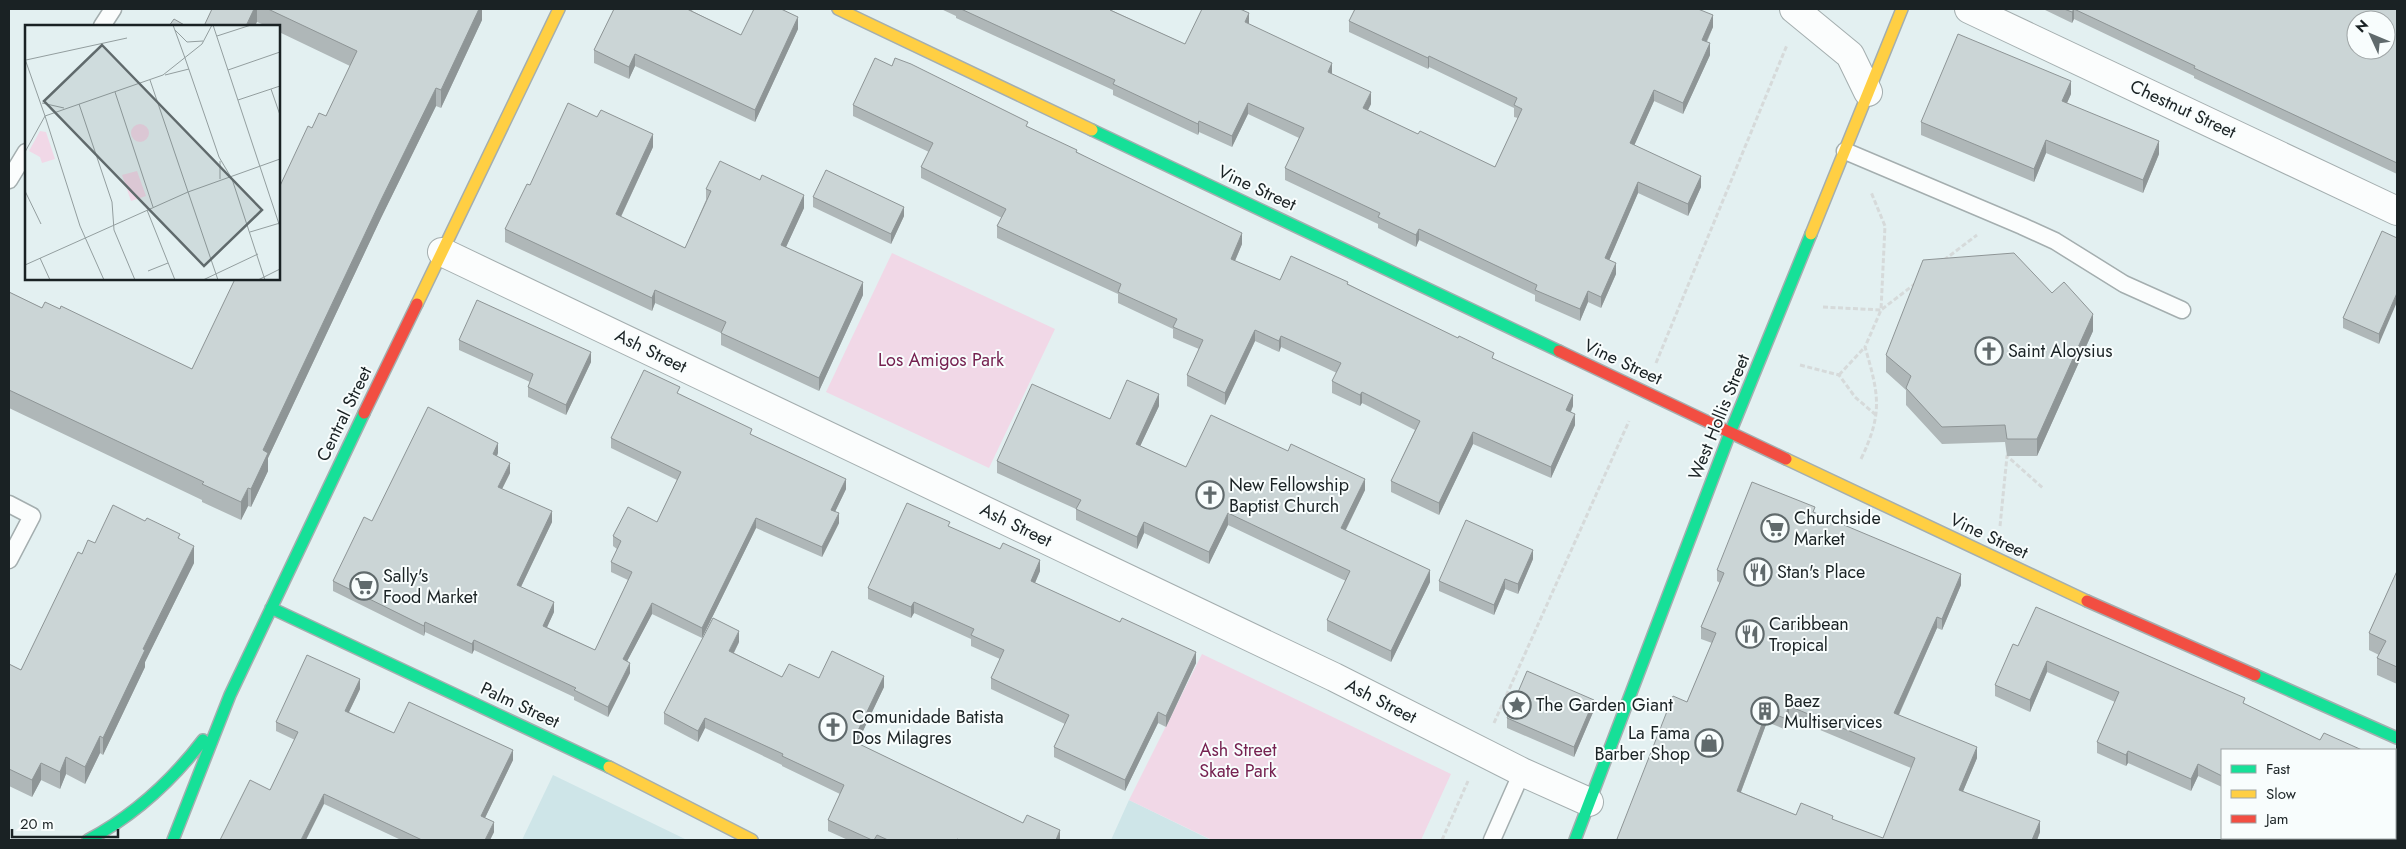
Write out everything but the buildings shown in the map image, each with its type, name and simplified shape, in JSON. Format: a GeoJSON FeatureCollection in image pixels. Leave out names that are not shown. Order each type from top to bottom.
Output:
{"type":"FeatureCollection","features":[{"type":"Feature","properties":{"kind":"street","name":"Central Street"},"geometry":{"type":"LineString","coordinates":[[173,840],[228,701],[271,608],[559,9]]}},
{"type":"Feature","properties":{"kind":"street","name":"Vine Street"},"geometry":{"type":"LineString","coordinates":[[838,9],[2056,587],[2397,738]]}},
{"type":"Feature","properties":{"kind":"street"},"geometry":{"type":"LineString","coordinates":[[1794,9],[1850,55],[1868,92]]}},
{"type":"Feature","properties":{"kind":"street","name":"West Hollis Street"},"geometry":{"type":"LineString","coordinates":[[1575,840],[1730,433],[1902,9]]}},
{"type":"Feature","properties":{"kind":"street","name":"Chestnut Street"},"geometry":{"type":"LineString","coordinates":[[1969,9],[2397,210]]}},
{"type":"Feature","properties":{"kind":"street","name":"Ash Street"},"geometry":{"type":"LineString","coordinates":[[442,252],[1325,673],[1481,752],[1589,802]]}},
{"type":"Feature","properties":{"kind":"street","name":"Palm Street"},"geometry":{"type":"LineString","coordinates":[[271,608],[632,778],[752,840]]}},
{"type":"Feature","properties":{"kind":"street"},"geometry":{"type":"LineString","coordinates":[[88,840],[136,811],[171,780],[203,740],[228,701]]}},
{"type":"Feature","properties":{"kind":"lane"},"geometry":{"type":"LineString","coordinates":[[103,25],[113,9]]}},
{"type":"Feature","properties":{"kind":"lane"},"geometry":{"type":"LineString","coordinates":[[1845,151],[2055,241],[2124,284],[2182,310]]}},
{"type":"Feature","properties":{"kind":"lane"},"geometry":{"type":"LineString","coordinates":[[9,180],[25,154]]}},
{"type":"Feature","properties":{"kind":"lane"},"geometry":{"type":"LineString","coordinates":[[9,504],[32,516],[9,560]]}},
{"type":"Feature","properties":{"kind":"lane"},"geometry":{"type":"LineString","coordinates":[[1492,840],[1522,772]]}},
{"type":"Feature","properties":{"kind":"path"},"geometry":{"type":"LineString","coordinates":[[1442,840],[1643,391],[1789,42]]}},
{"type":"Feature","properties":{"kind":"path"},"geometry":{"type":"LineString","coordinates":[[1839,375],[1865,347],[1881,310],[1885,226],[1870,188]]}},
{"type":"Feature","properties":{"kind":"path"},"geometry":{"type":"LineString","coordinates":[[1942,262],[1980,232]]}},
{"type":"Feature","properties":{"kind":"path"},"geometry":{"type":"LineString","coordinates":[[1823,307],[1881,310],[1919,280]]}},
{"type":"Feature","properties":{"kind":"path"},"geometry":{"type":"LineString","coordinates":[[1859,464],[1870,441],[1877,416],[1875,382],[1865,347]]}},
{"type":"Feature","properties":{"kind":"path"},"geometry":{"type":"LineString","coordinates":[[1800,365],[1839,375],[1855,397],[1877,416]]}},
{"type":"Feature","properties":{"kind":"path"},"geometry":{"type":"LineString","coordinates":[[2000,526],[2007,456],[2044,489]]}},
{"type":"Feature","properties":{"kind":"shaded area"},"geometry":{"type":"Polygon","coordinates":[[[553,775],[582,789],[687,840],[522,840],[553,775]]]}},
{"type":"Feature","properties":{"kind":"shaded area"},"geometry":{"type":"Polygon","coordinates":[[[1129,800],[1211,840],[1111,840],[1129,800]]]}},
{"type":"Feature","properties":{"kind":"green space","name":"Los Amigos Park"},"geometry":{"type":"Polygon","coordinates":[[[892,253],[1055,329],[989,468],[826,392],[892,253]]]}},
{"type":"Feature","properties":{"kind":"green space","name":"Ash Street Skate Park"},"geometry":{"type":"Polygon","coordinates":[[[1202,654],[1451,774],[1421,840],[1212,840],[1129,800],[1202,654]]]}},
{"type":"Feature","properties":{"kind":"traffic: fast"},"geometry":{"type":"LineString","coordinates":[[1092,130],[1559,351]]}},
{"type":"Feature","properties":{"kind":"traffic: fast"},"geometry":{"type":"LineString","coordinates":[[1575,840],[1730,433],[1811,234]]}},
{"type":"Feature","properties":{"kind":"traffic: fast"},"geometry":{"type":"LineString","coordinates":[[173,840],[230,695],[364,413]]}},
{"type":"Feature","properties":{"kind":"traffic: fast"},"geometry":{"type":"LineString","coordinates":[[271,608],[609,767]]}},
{"type":"Feature","properties":{"kind":"traffic: fast"},"geometry":{"type":"LineString","coordinates":[[2255,675],[2397,738]]}},
{"type":"Feature","properties":{"kind":"traffic: fast"},"geometry":{"type":"LineString","coordinates":[[88,840],[121,820],[165,784],[203,740]]}},
{"type":"Feature","properties":{"kind":"traffic: slow"},"geometry":{"type":"LineString","coordinates":[[417,304],[559,9]]}},
{"type":"Feature","properties":{"kind":"traffic: slow"},"geometry":{"type":"LineString","coordinates":[[838,9],[1092,130]]}},
{"type":"Feature","properties":{"kind":"traffic: slow"},"geometry":{"type":"LineString","coordinates":[[1811,234],[1902,9]]}},
{"type":"Feature","properties":{"kind":"traffic: slow"},"geometry":{"type":"LineString","coordinates":[[1786,459],[2087,601]]}},
{"type":"Feature","properties":{"kind":"traffic: slow"},"geometry":{"type":"LineString","coordinates":[[609,767],[752,840]]}},
{"type":"Feature","properties":{"kind":"traffic: jam"},"geometry":{"type":"LineString","coordinates":[[364,413],[417,304]]}},
{"type":"Feature","properties":{"kind":"traffic: jam"},"geometry":{"type":"LineString","coordinates":[[1559,351],[1786,459]]}},
{"type":"Feature","properties":{"kind":"traffic: jam"},"geometry":{"type":"LineString","coordinates":[[2087,601],[2255,675]]}},
{"type":"Feature","properties":{"kind":"place","name":"Saint Aloysius"},"geometry":{"type":"Point","coordinates":[1989,351]}},
{"type":"Feature","properties":{"kind":"place","name":"New Fellowship Baptist Church"},"geometry":{"type":"Point","coordinates":[1210,495]}},
{"type":"Feature","properties":{"kind":"place","name":"Churchside Market"},"geometry":{"type":"Point","coordinates":[1775,528]}},
{"type":"Feature","properties":{"kind":"place","name":"Stan's Place"},"geometry":{"type":"Point","coordinates":[1758,572]}},
{"type":"Feature","properties":{"kind":"place","name":"Sally's Food Market"},"geometry":{"type":"Point","coordinates":[364,586]}},
{"type":"Feature","properties":{"kind":"place","name":"Caribbean Tropical"},"geometry":{"type":"Point","coordinates":[1750,634]}},
{"type":"Feature","properties":{"kind":"place","name":"The Garden Giant"},"geometry":{"type":"Point","coordinates":[1517,705]}},
{"type":"Feature","properties":{"kind":"place","name":"Baez Multiservices"},"geometry":{"type":"Point","coordinates":[1765,711]}},
{"type":"Feature","properties":{"kind":"place","name":"Comunidade Batista Dos Milagres"},"geometry":{"type":"Point","coordinates":[833,727]}},
{"type":"Feature","properties":{"kind":"place","name":"La Fama Barber Shop"},"geometry":{"type":"Point","coordinates":[1709,743]}}]}
